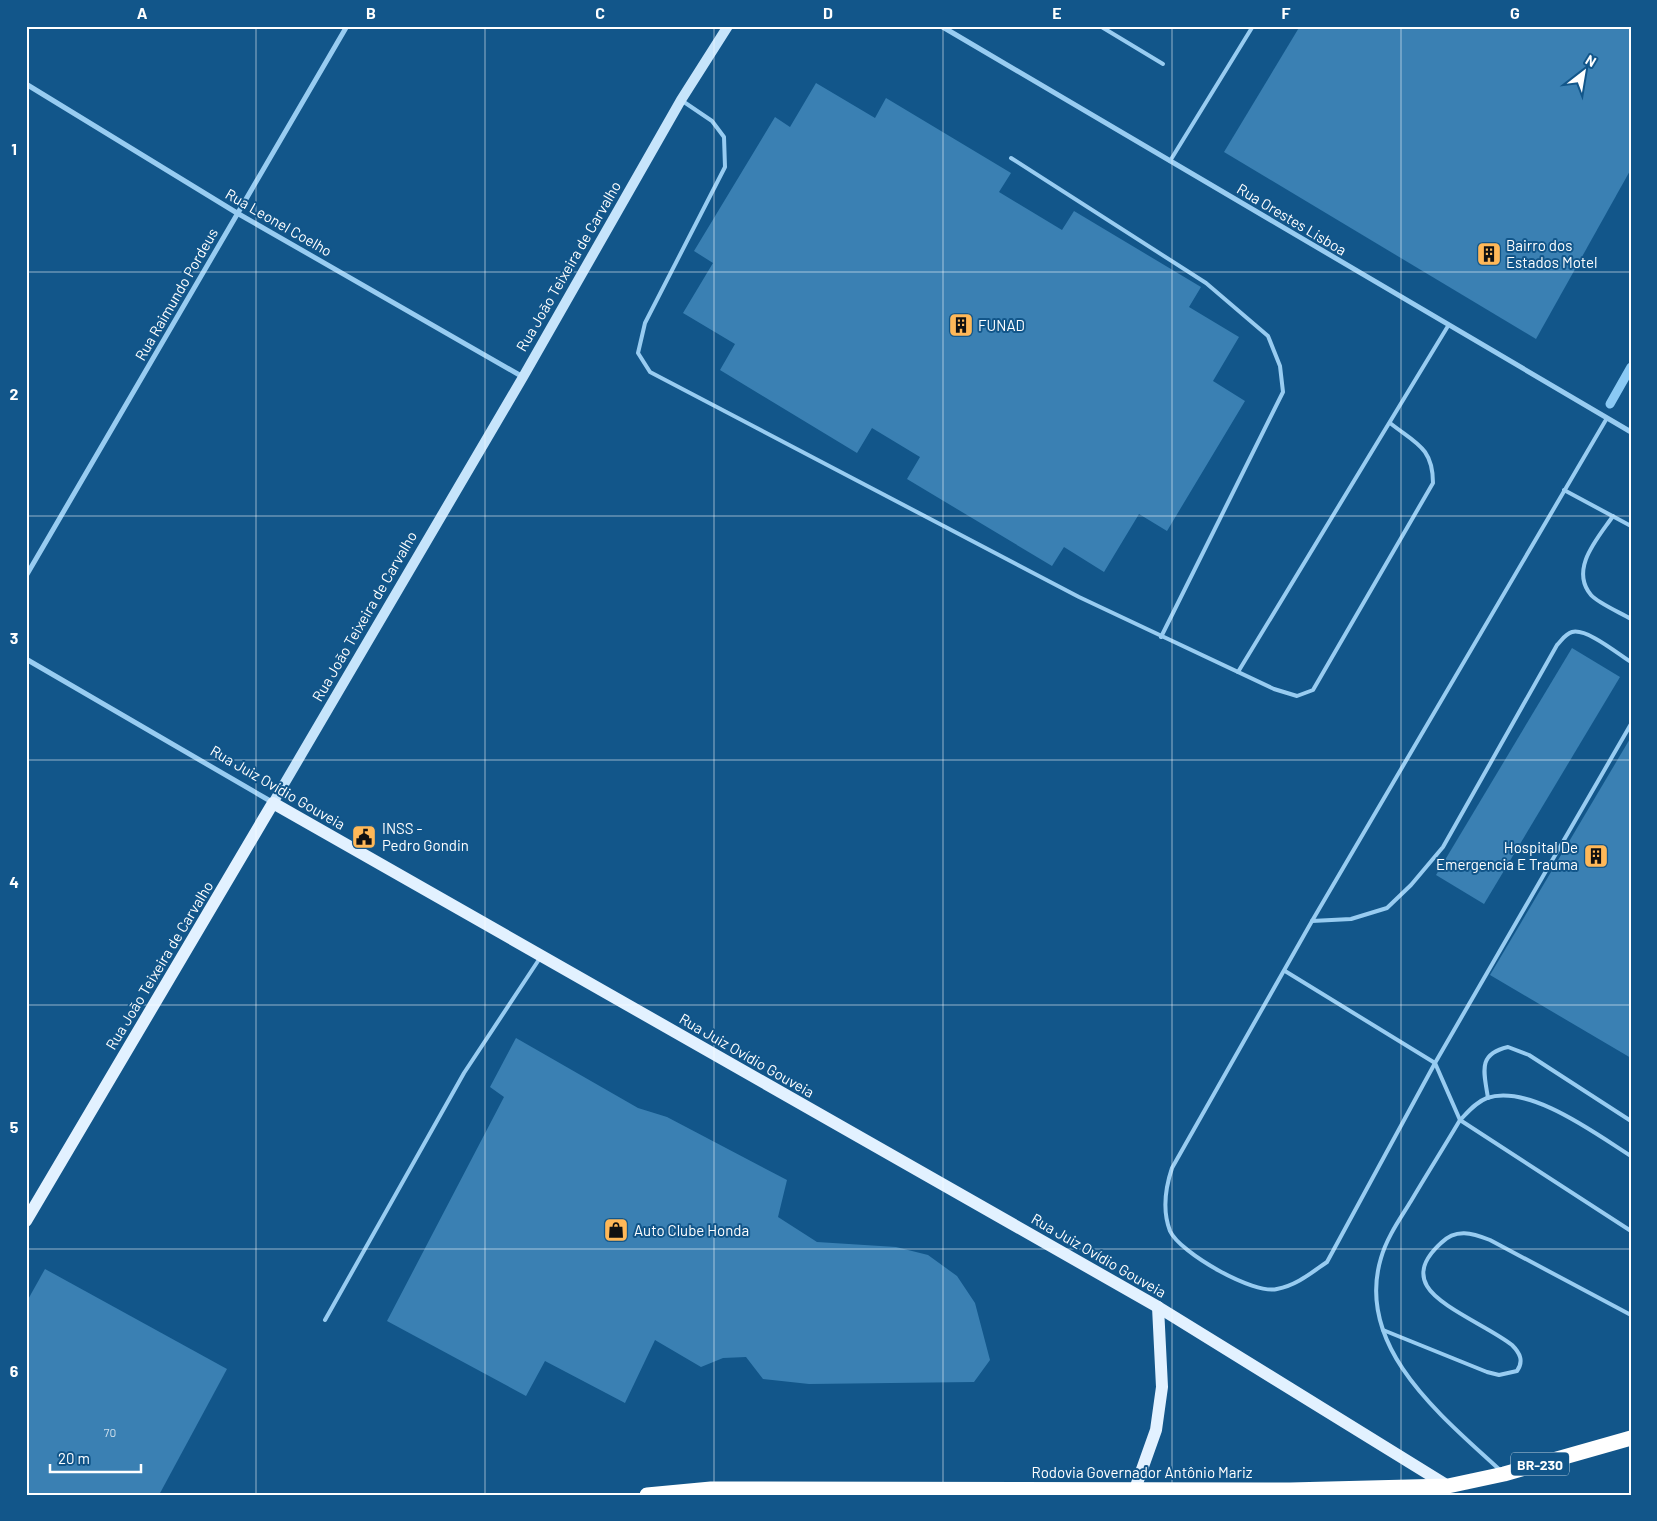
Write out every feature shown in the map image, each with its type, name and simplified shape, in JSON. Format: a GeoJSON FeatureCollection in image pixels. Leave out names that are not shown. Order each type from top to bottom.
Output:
{"type":"FeatureCollection","features":[{"type":"Feature","properties":{"kind":"highway","name":"Rodovia Governador Antônio Mariz"},"geometry":{"type":"LineString","coordinates":[[647,1495],[711,1489],[1290,1490],[1448,1486],[1504,1474],[1631,1438]]}},
{"type":"Feature","properties":{"kind":"highway"},"geometry":{"type":"LineString","coordinates":[[827,1495],[874,1489]]}},
{"type":"Feature","properties":{"kind":"main road","name":"Rua Juiz Ovídio Gouveia"},"geometry":{"type":"LineString","coordinates":[[273,803],[1158,1307],[1448,1486]]}},
{"type":"Feature","properties":{"kind":"main road","name":"Rua João Teixeira de Carvalho"},"geometry":{"type":"LineString","coordinates":[[26,1221],[273,803]]}},
{"type":"Feature","properties":{"kind":"main road"},"geometry":{"type":"LineString","coordinates":[[1135,1490],[1156,1430],[1162,1387],[1158,1307]]}},
{"type":"Feature","properties":{"kind":"street","name":"Rua Raimundo Pordeus"},"geometry":{"type":"LineString","coordinates":[[26,576],[347,26]]}},
{"type":"Feature","properties":{"kind":"street","name":"Rua João Teixeira de Carvalho"},"geometry":{"type":"LineString","coordinates":[[273,803],[523,377],[681,100],[728,26]]}},
{"type":"Feature","properties":{"kind":"street","name":"Rua Orestes Lisboa"},"geometry":{"type":"LineString","coordinates":[[941,26],[1631,432]]}},
{"type":"Feature","properties":{"kind":"street","name":"Rua Leonel Coelho"},"geometry":{"type":"LineString","coordinates":[[26,84],[237,213],[523,377]]}},
{"type":"Feature","properties":{"kind":"street","name":"Rua Juiz Ovídio Gouveia"},"geometry":{"type":"LineString","coordinates":[[26,659],[273,803]]}},
{"type":"Feature","properties":{"kind":"lane"},"geometry":{"type":"LineString","coordinates":[[1100,26],[1163,64]]}},
{"type":"Feature","properties":{"kind":"lane"},"geometry":{"type":"LineString","coordinates":[[1170,161],[1252,26]]}},
{"type":"Feature","properties":{"kind":"lane"},"geometry":{"type":"LineString","coordinates":[[681,100],[712,121],[724,137],[725,167],[645,323],[638,353],[650,372],[1079,597],[1274,689],[1297,696],[1313,690],[1433,482],[1433,466],[1427,452],[1390,423]]}},
{"type":"Feature","properties":{"kind":"lane"},"geometry":{"type":"LineString","coordinates":[[1011,158],[1206,283],[1268,336],[1280,366],[1283,392],[1161,637]]}},
{"type":"Feature","properties":{"kind":"lane"},"geometry":{"type":"LineString","coordinates":[[1238,672],[1448,326]]}},
{"type":"Feature","properties":{"kind":"lane"},"geometry":{"type":"LineString","coordinates":[[1606,418],[1312,920],[1285,971],[1172,1168],[1164,1192],[1171,1232],[1188,1252],[1236,1281],[1275,1290],[1302,1280],[1327,1262],[1435,1062],[1631,724]]}},
{"type":"Feature","properties":{"kind":"lane"},"geometry":{"type":"LineString","coordinates":[[1564,490],[1631,526]]}},
{"type":"Feature","properties":{"kind":"lane"},"geometry":{"type":"LineString","coordinates":[[1613,516],[1584,562],[1583,578],[1591,596],[1631,619]]}},
{"type":"Feature","properties":{"kind":"lane"},"geometry":{"type":"LineString","coordinates":[[1312,920],[1351,919],[1387,908],[1411,885],[1443,847],[1557,645],[1565,635],[1574,631],[1584,633],[1631,662]]}},
{"type":"Feature","properties":{"kind":"lane"},"geometry":{"type":"LineString","coordinates":[[325,1320],[464,1073],[541,956]]}},
{"type":"Feature","properties":{"kind":"lane"},"geometry":{"type":"LineString","coordinates":[[1285,971],[1435,1062],[1460,1120],[1631,1231]]}},
{"type":"Feature","properties":{"kind":"lane"},"geometry":{"type":"LineString","coordinates":[[1488,1098],[1484,1064],[1490,1054],[1508,1047],[1530,1055],[1631,1121]]}},
{"type":"Feature","properties":{"kind":"lane"},"geometry":{"type":"LineString","coordinates":[[1504,1474],[1424,1398],[1400,1366],[1383,1330],[1378,1309],[1377,1281],[1381,1259],[1389,1237],[1460,1120],[1475,1105],[1488,1098],[1515,1096],[1540,1102],[1631,1156]]}},
{"type":"Feature","properties":{"kind":"lane"},"geometry":{"type":"LineString","coordinates":[[1383,1330],[1487,1372],[1499,1375],[1517,1371],[1521,1361],[1518,1352],[1512,1345],[1440,1299],[1427,1286],[1424,1275],[1424,1262],[1444,1240],[1458,1232],[1471,1232],[1490,1240],[1631,1315]]}},
{"type":"Feature","properties":{"kind":"building","name":"Bairro dos Estados Motel"},"geometry":{"type":"Polygon","coordinates":[[[1300,26],[1631,26],[1631,169],[1536,339],[1224,152],[1300,26]]]}},
{"type":"Feature","properties":{"kind":"building","name":"FUNAD"},"geometry":{"type":"Polygon","coordinates":[[[816,83],[875,118],[886,98],[1011,173],[999,192],[1062,230],[1074,211],[1201,287],[1189,307],[1239,337],[1213,381],[1245,401],[1167,531],[1139,514],[1104,572],[1064,547],[1052,566],[907,479],[920,457],[872,428],[857,453],[720,370],[735,344],[683,313],[713,263],[694,251],[775,117],[790,127],[816,83]]]}},
{"type":"Feature","properties":{"kind":"building"},"geometry":{"type":"Polygon","coordinates":[[[1572,648],[1620,677],[1484,904],[1436,875],[1572,648]]]}},
{"type":"Feature","properties":{"kind":"building","name":"Hospital De Emergencia E Trauma"},"geometry":{"type":"Polygon","coordinates":[[[1631,737],[1631,1058],[1490,975],[1631,737]]]}},
{"type":"Feature","properties":{"kind":"building","name":"Auto Clube Honda"},"geometry":{"type":"Polygon","coordinates":[[[516,1038],[638,1108],[667,1117],[787,1180],[778,1217],[817,1242],[896,1247],[928,1255],[957,1276],[975,1303],[990,1360],[974,1382],[809,1384],[763,1379],[746,1357],[723,1358],[701,1367],[655,1340],[625,1403],[545,1361],[526,1396],[387,1321],[504,1097],[490,1087],[516,1038]]]}},
{"type":"Feature","properties":{"kind":"building"},"geometry":{"type":"Polygon","coordinates":[[[45,1269],[227,1369],[159,1495],[26,1495],[26,1303],[45,1269]]]}},
{"type":"Feature","properties":{"kind":"waterway"},"geometry":{"type":"LineString","coordinates":[[1610,404],[1631,367]]}},
{"type":"Feature","properties":{"kind":"place","name":"Bairro dos Estados Motel"},"geometry":{"type":"Point","coordinates":[1489,254]}},
{"type":"Feature","properties":{"kind":"place","name":"FUNAD"},"geometry":{"type":"Point","coordinates":[961,325]}},
{"type":"Feature","properties":{"kind":"place","name":"INSS - Pedro Gondin"},"geometry":{"type":"Point","coordinates":[364,837]}},
{"type":"Feature","properties":{"kind":"place","name":"Hospital De Emergencia E Trauma"},"geometry":{"type":"Point","coordinates":[1596,856]}},
{"type":"Feature","properties":{"kind":"place","name":"Auto Clube Honda"},"geometry":{"type":"Point","coordinates":[616,1230]}}]}
